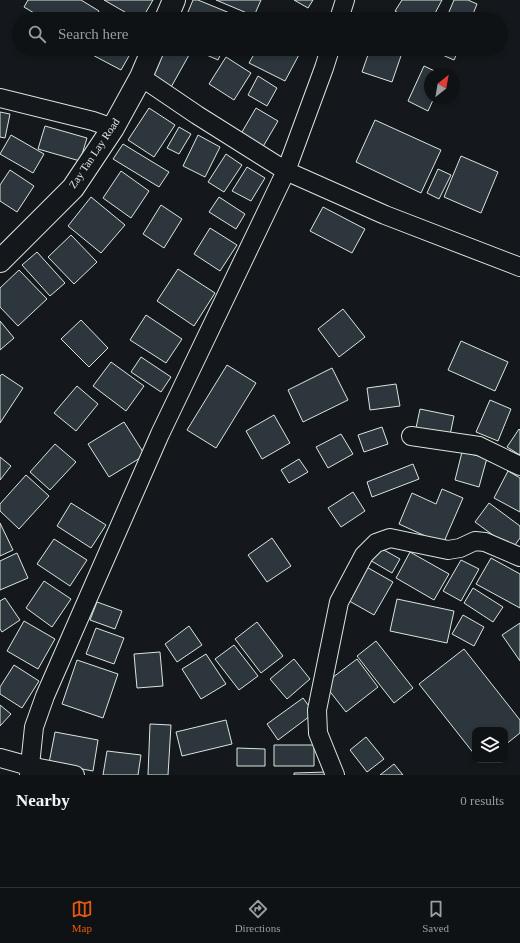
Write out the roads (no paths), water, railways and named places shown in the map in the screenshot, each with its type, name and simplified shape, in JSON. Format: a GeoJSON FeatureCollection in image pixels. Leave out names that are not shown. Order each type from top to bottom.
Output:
{"type":"FeatureCollection","features":[{"type":"Feature","properties":{"kind":"street"},"geometry":{"type":"LineString","coordinates":[[169,12],[174,0]]}},
{"type":"Feature","properties":{"kind":"street"},"geometry":{"type":"LineString","coordinates":[[341,12],[344,0]]}},
{"type":"Feature","properties":{"kind":"street","name":"Zay Tan Lay Road"},"geometry":{"type":"LineString","coordinates":[[0,262],[74,188],[113,128],[141,77],[150,56]]}},
{"type":"Feature","properties":{"kind":"street"},"geometry":{"type":"LineString","coordinates":[[29,771],[34,727],[44,696],[160,434],[286,171],[328,56]]}},
{"type":"Feature","properties":{"kind":"street"},"geometry":{"type":"LineString","coordinates":[[141,77],[197,115],[286,171],[385,214],[520,267]]}},
{"type":"Feature","properties":{"kind":"street"},"geometry":{"type":"LineString","coordinates":[[0,98],[93,120],[113,128]]}},
{"type":"Feature","properties":{"kind":"street"},"geometry":{"type":"LineString","coordinates":[[411,436],[479,446],[520,466]]}},
{"type":"Feature","properties":{"kind":"street"},"geometry":{"type":"LineString","coordinates":[[335,775],[318,733],[317,710],[339,602],[364,555],[376,543],[390,538],[448,550],[460,548],[475,541],[486,542],[520,558]]}},
{"type":"Feature","properties":{"kind":"street"},"geometry":{"type":"LineString","coordinates":[[0,758],[29,771],[75,775]]}}]}
